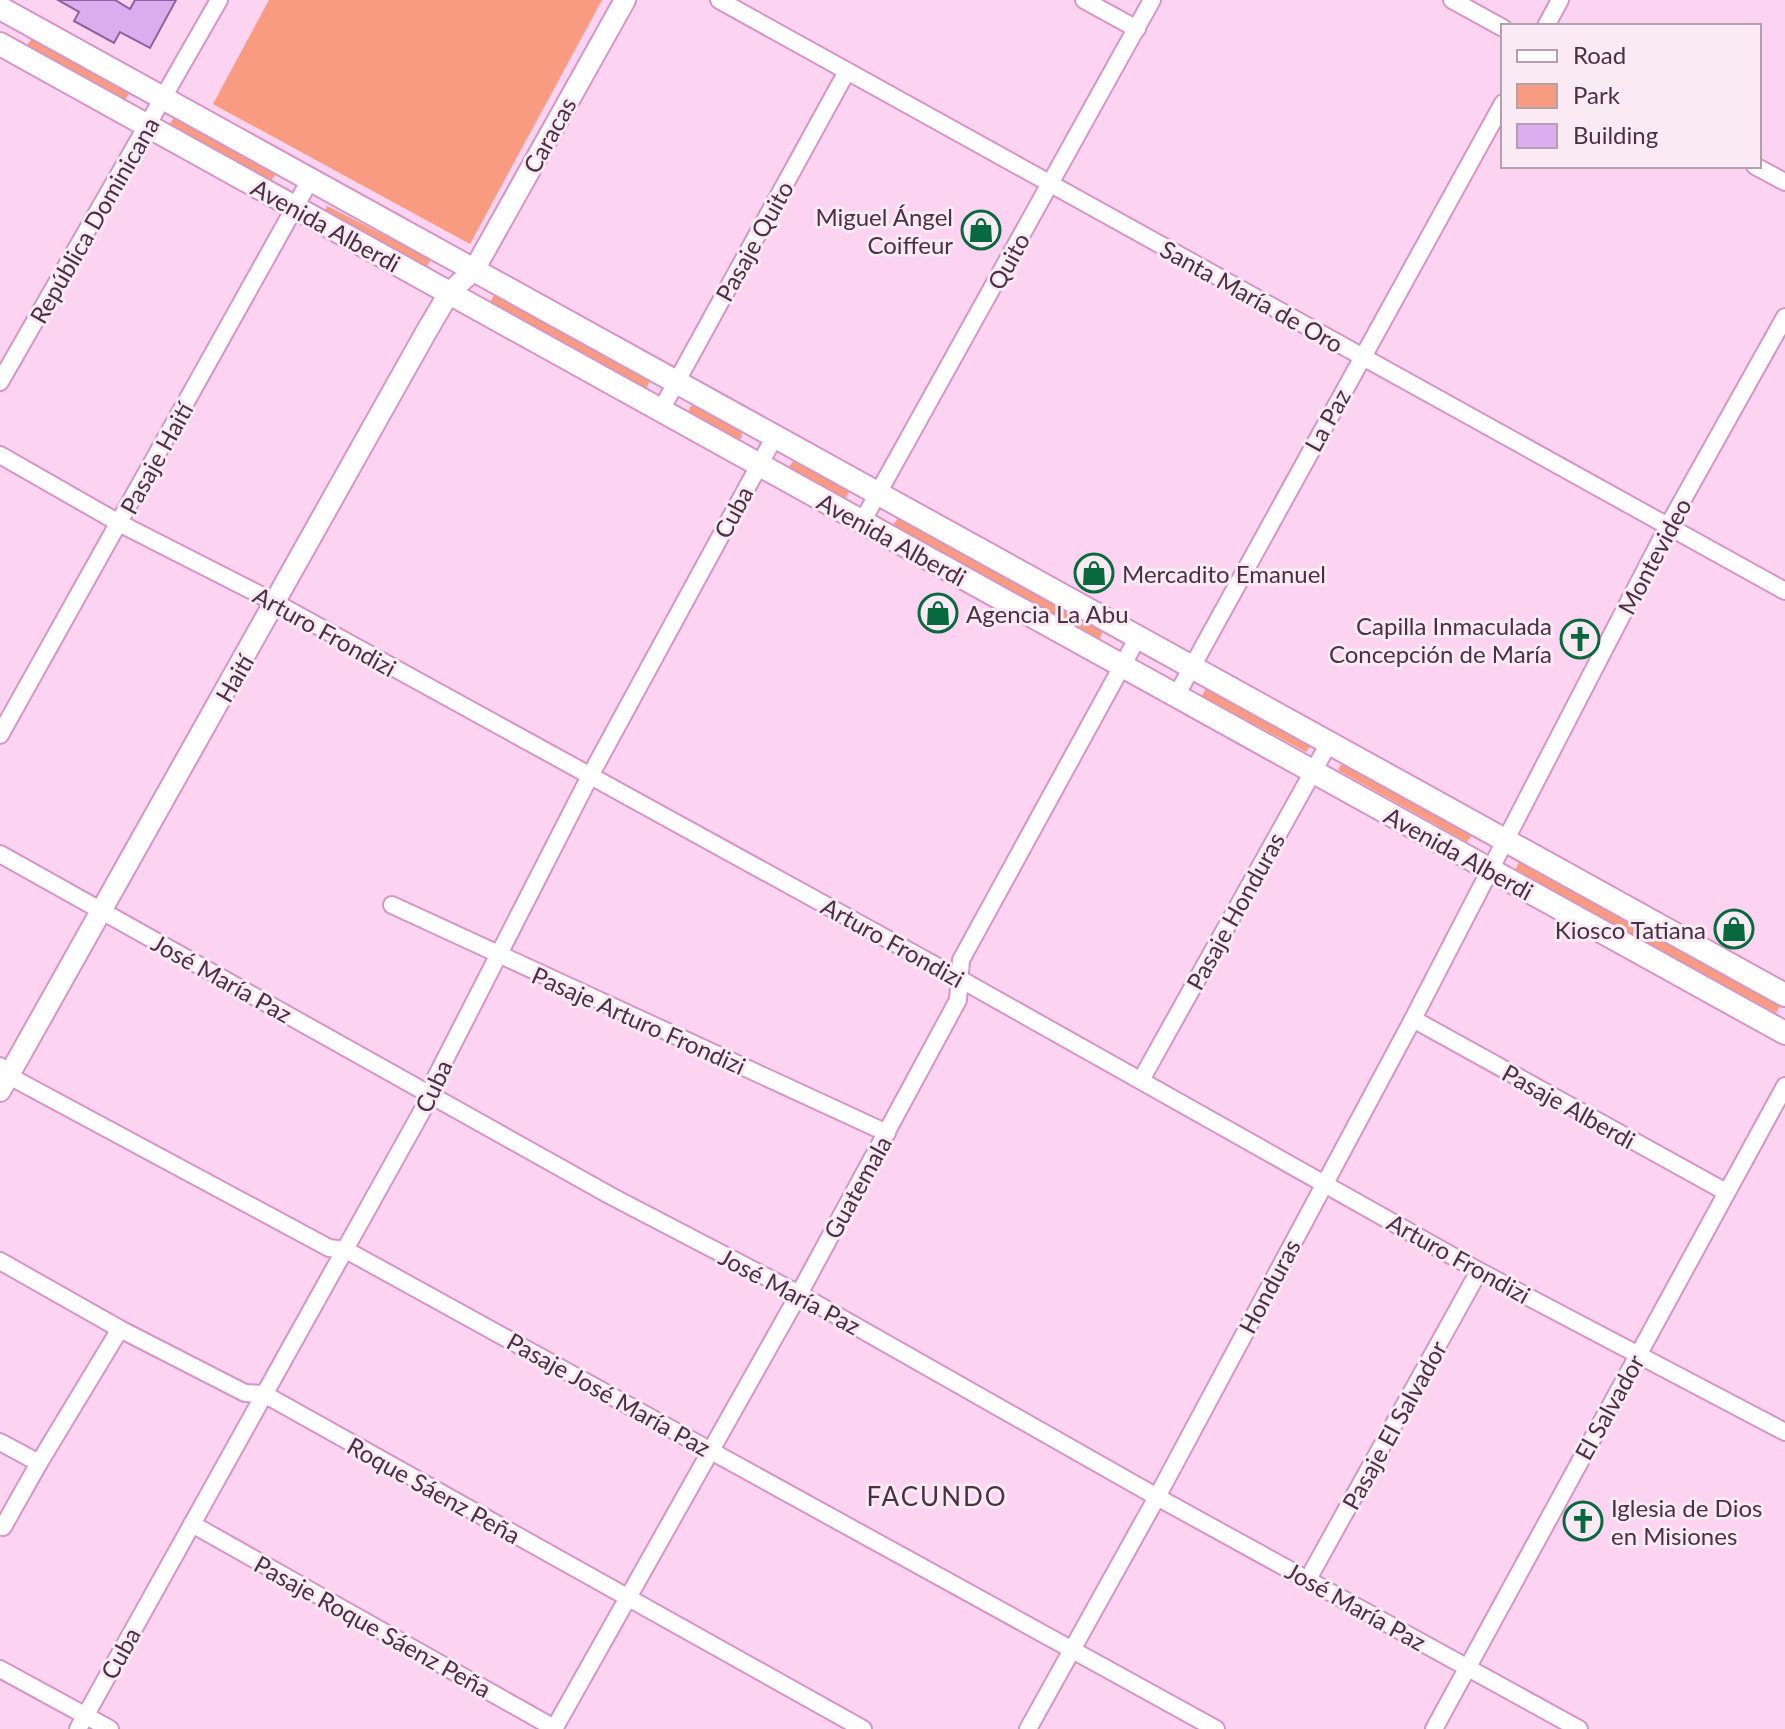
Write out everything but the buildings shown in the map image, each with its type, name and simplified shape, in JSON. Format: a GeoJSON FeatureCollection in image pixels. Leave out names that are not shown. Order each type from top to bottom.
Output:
{"type":"FeatureCollection","features":[{"type":"Feature","properties":{"kind":"main road","name":"Avenida Alberdi"},"geometry":{"type":"LineString","coordinates":[[8,13],[1785,995]]}},
{"type":"Feature","properties":{"kind":"main road","name":"Avenida Alberdi"},"geometry":{"type":"LineString","coordinates":[[0,44],[1785,1033]]}},
{"type":"Feature","properties":{"kind":"street","name":"República Dominicana"},"geometry":{"type":"LineString","coordinates":[[0,382],[219,0]]}},
{"type":"Feature","properties":{"kind":"street","name":"Caracas"},"geometry":{"type":"LineString","coordinates":[[474,270],[625,0]]}},
{"type":"Feature","properties":{"kind":"street","name":"Santa María de Oro"},"geometry":{"type":"LineString","coordinates":[[719,0],[1785,591]]}},
{"type":"Feature","properties":{"kind":"street"},"geometry":{"type":"LineString","coordinates":[[1084,0],[1137,29]]}},
{"type":"Feature","properties":{"kind":"street","name":"Quito"},"geometry":{"type":"LineString","coordinates":[[862,522],[1152,0]]}},
{"type":"Feature","properties":{"kind":"street"},"geometry":{"type":"LineString","coordinates":[[1452,0],[1501,27]]}},
{"type":"Feature","properties":{"kind":"street"},"geometry":{"type":"LineString","coordinates":[[1547,24],[1560,0]]}},
{"type":"Feature","properties":{"kind":"street"},"geometry":{"type":"LineString","coordinates":[[0,44],[8,13]]}},
{"type":"Feature","properties":{"kind":"street","name":"Pasaje Quito"},"geometry":{"type":"LineString","coordinates":[[661,410],[846,73]]}},
{"type":"Feature","properties":{"kind":"street","name":"La Paz"},"geometry":{"type":"LineString","coordinates":[[1176,696],[1501,107]]}},
{"type":"Feature","properties":{"kind":"street"},"geometry":{"type":"LineString","coordinates":[[1759,168],[1785,182]]}},
{"type":"Feature","properties":{"kind":"street","name":"Pasaje Haití"},"geometry":{"type":"LineString","coordinates":[[0,735],[310,180]]}},
{"type":"Feature","properties":{"kind":"street","name":"Haití"},"geometry":{"type":"LineString","coordinates":[[3,1078],[276,603],[449,293],[474,270]]}},
{"type":"Feature","properties":{"kind":"street","name":"Montevideo"},"geometry":{"type":"LineString","coordinates":[[1505,840],[1668,526],[1785,317]]}},
{"type":"Feature","properties":{"kind":"street","name":"Cuba"},"geometry":{"type":"LineString","coordinates":[[82,1722],[431,1095],[435,1079],[590,776],[775,436]]}},
{"type":"Feature","properties":{"kind":"street","name":"Arturo Frondizi"},"geometry":{"type":"LineString","coordinates":[[0,455],[119,523],[276,603],[960,979],[1479,1271],[1785,1432]]}},
{"type":"Feature","properties":{"kind":"street","name":"Guatemala"},"geometry":{"type":"LineString","coordinates":[[554,1728],[887,1133],[958,1000],[961,960],[1138,637]]}},
{"type":"Feature","properties":{"kind":"street","name":"Pasaje Honduras"},"geometry":{"type":"LineString","coordinates":[[1141,1080],[1329,743]]}},
{"type":"Feature","properties":{"kind":"street","name":"Honduras"},"geometry":{"type":"LineString","coordinates":[[1028,1729],[1157,1497],[1413,1019],[1505,840]]}},
{"type":"Feature","properties":{"kind":"street","name":"José María Paz"},"geometry":{"type":"LineString","coordinates":[[0,854],[611,1196],[799,1294],[1157,1497],[1579,1729]]}},
{"type":"Feature","properties":{"kind":"street","name":"Pasaje Arturo Frondizi"},"geometry":{"type":"LineString","coordinates":[[392,905],[887,1133]]}},
{"type":"Feature","properties":{"kind":"street","name":"Pasaje Alberdi"},"geometry":{"type":"LineString","coordinates":[[1413,1019],[1726,1192]]}},
{"type":"Feature","properties":{"kind":"street","name":"Pasaje José María Paz"},"geometry":{"type":"LineString","coordinates":[[3,1078],[329,1248],[346,1250],[1216,1729]]}},
{"type":"Feature","properties":{"kind":"street","name":"El Salvador"},"geometry":{"type":"LineString","coordinates":[[1434,1729],[1785,1086]]}},
{"type":"Feature","properties":{"kind":"street","name":"Roque Sáenz Peña"},"geometry":{"type":"LineString","coordinates":[[0,1261],[120,1329],[245,1393],[264,1394],[863,1729]]}},
{"type":"Feature","properties":{"kind":"street","name":"Pasaje El Salvador"},"geometry":{"type":"LineString","coordinates":[[1308,1579],[1479,1271]]}},
{"type":"Feature","properties":{"kind":"street"},"geometry":{"type":"LineString","coordinates":[[3,1527],[120,1329]]}},
{"type":"Feature","properties":{"kind":"street"},"geometry":{"type":"LineString","coordinates":[[0,1442],[39,1463]]}},
{"type":"Feature","properties":{"kind":"street","name":"Pasaje Roque Sáenz Peña"},"geometry":{"type":"LineString","coordinates":[[192,1524],[554,1728]]}},
{"type":"Feature","properties":{"kind":"street"},"geometry":{"type":"LineString","coordinates":[[0,1669],[82,1722],[110,1729]]}},
{"type":"Feature","properties":{"kind":"green space"},"geometry":{"type":"Polygon","coordinates":[[[269,0],[602,0],[470,244],[213,104],[269,0]]]}},
{"type":"Feature","properties":{"kind":"green space"},"geometry":{"type":"Polygon","coordinates":[[[33,37],[130,91],[124,102],[25,48],[33,37]]]}},
{"type":"Feature","properties":{"kind":"green space"},"geometry":{"type":"Polygon","coordinates":[[[174,117],[276,174],[269,183],[168,128],[174,117]]]}},
{"type":"Feature","properties":{"kind":"green space"},"geometry":{"type":"Polygon","coordinates":[[[327,206],[431,259],[426,268],[323,215],[327,206]]]}},
{"type":"Feature","properties":{"kind":"green space"},"geometry":{"type":"Polygon","coordinates":[[[496,291],[650,380],[646,390],[490,303],[496,291]]]}},
{"type":"Feature","properties":{"kind":"green space"},"geometry":{"type":"Polygon","coordinates":[[[695,404],[741,428],[742,438],[737,440],[691,417],[688,413],[695,404]]]}},
{"type":"Feature","properties":{"kind":"green space"},"geometry":{"type":"Polygon","coordinates":[[[795,459],[851,489],[845,499],[787,469],[795,459]]]}},
{"type":"Feature","properties":{"kind":"green space"},"geometry":{"type":"Polygon","coordinates":[[[900,516],[1104,629],[1099,640],[892,526],[900,516]]]}},
{"type":"Feature","properties":{"kind":"green space"},"geometry":{"type":"Polygon","coordinates":[[[1208,685],[1312,744],[1306,752],[1202,696],[1208,685]]]}},
{"type":"Feature","properties":{"kind":"green space"},"geometry":{"type":"Polygon","coordinates":[[[1343,761],[1474,832],[1467,842],[1338,770],[1343,761]]]}},
{"type":"Feature","properties":{"kind":"green space"},"geometry":{"type":"Polygon","coordinates":[[[1519,862],[1781,1004],[1776,1013],[1515,871],[1519,862]]]}},
{"type":"Feature","properties":{"kind":"place","name":"Miguel Ángel Coiffeur"},"geometry":{"type":"Point","coordinates":[981,230]}},
{"type":"Feature","properties":{"kind":"place","name":"Mercadito Emanuel"},"geometry":{"type":"Point","coordinates":[1094,573]}},
{"type":"Feature","properties":{"kind":"place","name":"Agencia La Abu"},"geometry":{"type":"Point","coordinates":[938,613]}},
{"type":"Feature","properties":{"kind":"place","name":"Capilla Inmaculada Concepción de María"},"geometry":{"type":"Point","coordinates":[1580,639]}},
{"type":"Feature","properties":{"kind":"place","name":"Kiosco Tatiana"},"geometry":{"type":"Point","coordinates":[1734,929]}},
{"type":"Feature","properties":{"kind":"place","name":"Iglesia de Dios en Misiones"},"geometry":{"type":"Point","coordinates":[1583,1521]}},
{"type":"Feature","properties":{"kind":"district","name":"FACUNDO"},"geometry":{"type":"Point","coordinates":[937,1496]}}]}
